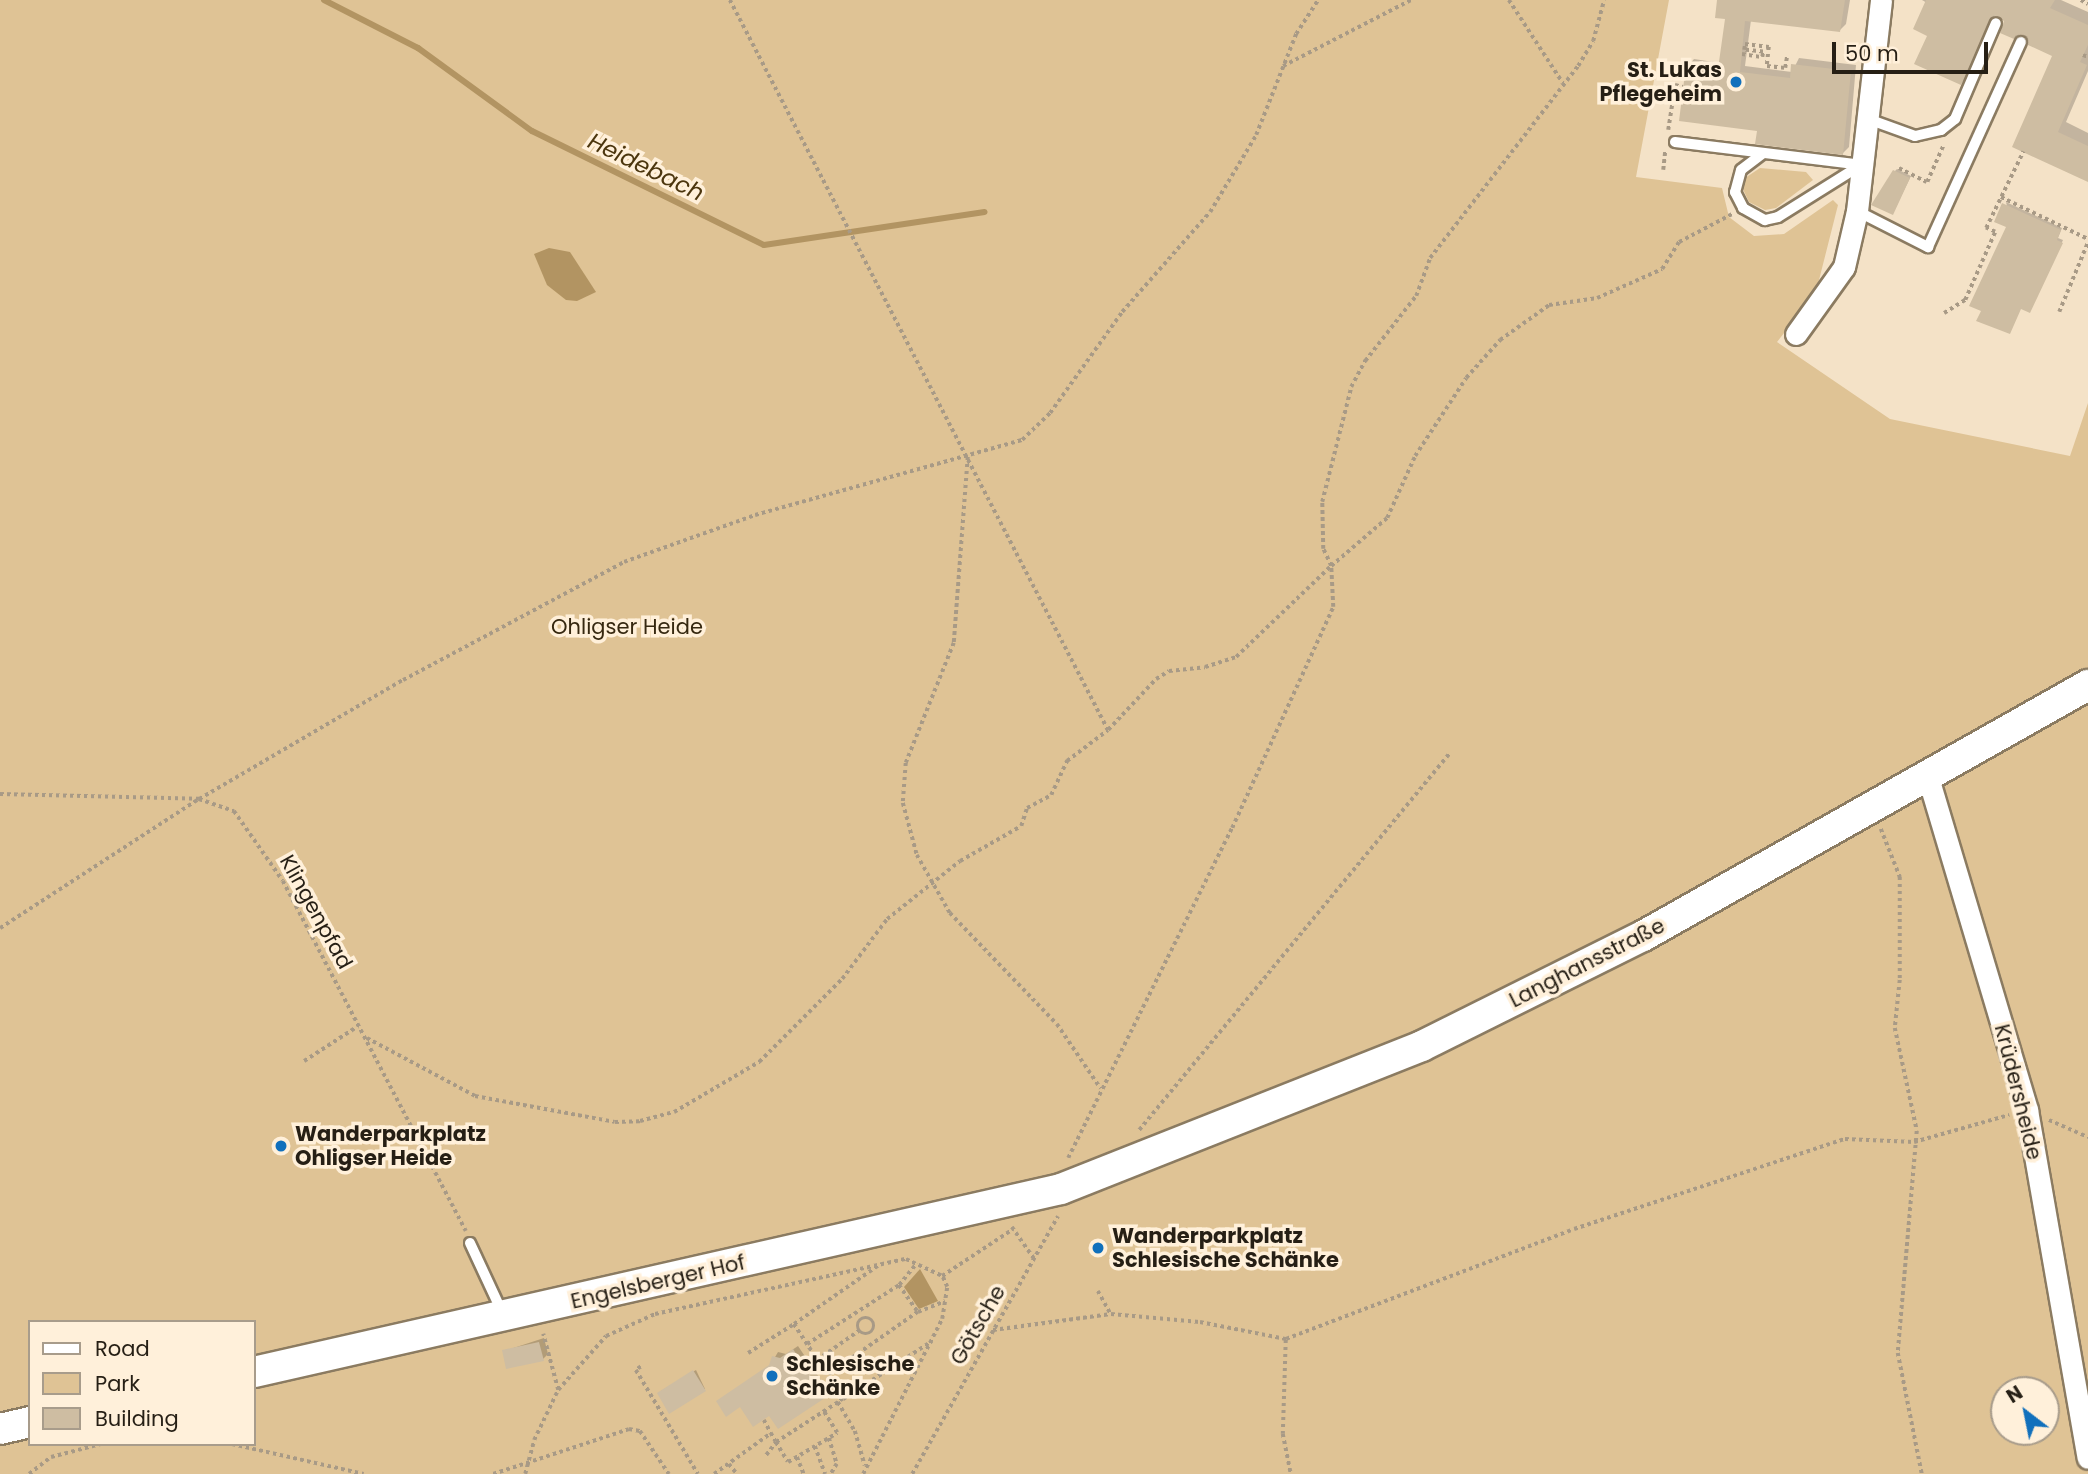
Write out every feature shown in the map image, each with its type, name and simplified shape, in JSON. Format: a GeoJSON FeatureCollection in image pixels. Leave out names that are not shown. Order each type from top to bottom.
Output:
{"type":"FeatureCollection","features":[{"type":"Feature","properties":{"kind":"street"},"geometry":{"type":"LineString","coordinates":[[1796,334],[1844,267],[1857,211],[1881,0]]}},
{"type":"Feature","properties":{"kind":"street","name":"Langhansstraße"},"geometry":{"type":"LineString","coordinates":[[1061,1189],[1422,1046],[1643,936],[1868,806],[2088,685]]}},
{"type":"Feature","properties":{"kind":"street","name":"Krüdersheide"},"geometry":{"type":"LineString","coordinates":[[1927,774],[2027,1110],[2088,1458]]}},
{"type":"Feature","properties":{"kind":"street","name":"Engelsberger Hof"},"geometry":{"type":"LineString","coordinates":[[256,1372],[1061,1189]]}},
{"type":"Feature","properties":{"kind":"street"},"geometry":{"type":"LineString","coordinates":[[0,1429],[28,1422]]}},
{"type":"Feature","properties":{"kind":"lane"},"geometry":{"type":"LineString","coordinates":[[1868,119],[1915,136],[1941,130],[1955,119],[1996,23]]}},
{"type":"Feature","properties":{"kind":"lane"},"geometry":{"type":"LineString","coordinates":[[1857,211],[1928,247],[2021,42]]}},
{"type":"Feature","properties":{"kind":"lane"},"geometry":{"type":"LineString","coordinates":[[1671,142],[1861,165]]}},
{"type":"Feature","properties":{"kind":"lane"},"geometry":{"type":"LineString","coordinates":[[1762,154],[1749,161],[1737,179],[1735,192],[1743,208],[1756,219],[1778,217],[1861,165]]}},
{"type":"Feature","properties":{"kind":"lane"},"geometry":{"type":"LineString","coordinates":[[470,1243],[504,1316]]}},
{"type":"Feature","properties":{"kind":"path"},"geometry":{"type":"LineString","coordinates":[[730,0],[968,455],[1108,730]]}},
{"type":"Feature","properties":{"kind":"path"},"geometry":{"type":"LineString","coordinates":[[0,928],[199,799],[403,680],[624,562],[755,515],[1023,440],[1050,413],[1122,312],[1210,212],[1256,135],[1296,34],[1318,0]]}},
{"type":"Feature","properties":{"kind":"path"},"geometry":{"type":"LineString","coordinates":[[1283,66],[1411,0]]}},
{"type":"Feature","properties":{"kind":"path"},"geometry":{"type":"LineString","coordinates":[[1509,0],[1563,83]]}},
{"type":"Feature","properties":{"kind":"path","name":"Götsche"},"geometry":{"type":"LineString","coordinates":[[912,1474],[1062,1209],[1060,1175],[1232,828],[1333,607],[1331,566],[1323,549],[1322,502],[1351,387],[1365,361],[1416,296],[1430,258],[1593,41],[1604,0]]}},
{"type":"Feature","properties":{"kind":"path"},"geometry":{"type":"LineString","coordinates":[[2081,0],[2087,2]]}},
{"type":"Feature","properties":{"kind":"path"},"geometry":{"type":"LineString","coordinates":[[1742,54],[1762,57],[1763,52],[1744,50],[1745,44],[1769,47],[1767,66],[1785,68],[1787,55]]}},
{"type":"Feature","properties":{"kind":"path"},"geometry":{"type":"LineString","coordinates":[[1671,142],[1675,85],[1683,87]]}},
{"type":"Feature","properties":{"kind":"path"},"geometry":{"type":"LineString","coordinates":[[1899,168],[1927,182],[1955,119]]}},
{"type":"Feature","properties":{"kind":"path"},"geometry":{"type":"LineString","coordinates":[[1944,313],[1965,300],[1995,232],[1986,228],[2023,152]]}},
{"type":"Feature","properties":{"kind":"path"},"geometry":{"type":"LineString","coordinates":[[2001,197],[2088,240],[2059,312]]}},
{"type":"Feature","properties":{"kind":"path"},"geometry":{"type":"LineString","coordinates":[[367,1038],[475,1096],[615,1122],[640,1121],[698,1100],[759,1062],[851,969],[887,919],[960,861],[1021,827],[1027,808],[1051,795],[1067,761],[1108,730],[1169,671],[1205,667],[1236,657],[1331,566],[1387,518],[1415,456],[1466,378],[1500,340],[1549,305],[1597,298],[1662,269],[1679,242],[1743,208]]}},
{"type":"Feature","properties":{"kind":"path"},"geometry":{"type":"LineString","coordinates":[[968,455],[954,643],[906,764],[902,784],[917,855],[950,913],[1057,1024],[1101,1090]]}},
{"type":"Feature","properties":{"kind":"path"},"geometry":{"type":"LineString","coordinates":[[1130,1141],[1449,754]]}},
{"type":"Feature","properties":{"kind":"path","name":"Klingenpfad"},"geometry":{"type":"LineString","coordinates":[[0,794],[199,799],[234,811],[256,837],[367,1038],[470,1243]]}},
{"type":"Feature","properties":{"kind":"path"},"geometry":{"type":"LineString","coordinates":[[1868,806],[1890,844],[1900,877],[1900,980],[1895,1028],[1917,1131],[1898,1353],[1922,1474]]}},
{"type":"Feature","properties":{"kind":"path"},"geometry":{"type":"LineString","coordinates":[[304,1061],[359,1026]]}},
{"type":"Feature","properties":{"kind":"path"},"geometry":{"type":"LineString","coordinates":[[993,1330],[1111,1314],[1200,1322],[1286,1339],[1574,1230],[1845,1139],[1914,1142],[2027,1110],[2088,1137]]}},
{"type":"Feature","properties":{"kind":"path"},"geometry":{"type":"LineString","coordinates":[[942,1276],[1013,1229],[1035,1260]]}},
{"type":"Feature","properties":{"kind":"path"},"geometry":{"type":"LineString","coordinates":[[807,1344],[899,1285],[918,1262]]}},
{"type":"Feature","properties":{"kind":"path"},"geometry":{"type":"LineString","coordinates":[[525,1474],[526,1465],[558,1390],[606,1336],[627,1324],[655,1314],[882,1263],[918,1262],[942,1276],[947,1287],[945,1301],[932,1341],[863,1474]]}},
{"type":"Feature","properties":{"kind":"path"},"geometry":{"type":"LineString","coordinates":[[748,1353],[882,1263]]}},
{"type":"Feature","properties":{"kind":"path"},"geometry":{"type":"LineString","coordinates":[[899,1285],[918,1312]]}},
{"type":"Feature","properties":{"kind":"path"},"geometry":{"type":"LineString","coordinates":[[1098,1291],[1111,1314]]}},
{"type":"Feature","properties":{"kind":"path"},"geometry":{"type":"LineString","coordinates":[[828,1375],[918,1312],[945,1301]]}},
{"type":"Feature","properties":{"kind":"path"},"geometry":{"type":"LineString","coordinates":[[817,1360],[860,1330],[863,1319],[872,1321],[870,1332],[860,1330]]}},
{"type":"Feature","properties":{"kind":"path"},"geometry":{"type":"LineString","coordinates":[[794,1324],[843,1399]]}},
{"type":"Feature","properties":{"kind":"path"},"geometry":{"type":"LineString","coordinates":[[533,1336],[546,1333],[558,1390]]}},
{"type":"Feature","properties":{"kind":"path"},"geometry":{"type":"LineString","coordinates":[[1286,1339],[1283,1434],[1291,1474]]}},
{"type":"Feature","properties":{"kind":"path"},"geometry":{"type":"LineString","coordinates":[[766,1455],[776,1442],[932,1341]]}},
{"type":"Feature","properties":{"kind":"path"},"geometry":{"type":"LineString","coordinates":[[641,1367],[636,1370],[698,1474]]}},
{"type":"Feature","properties":{"kind":"path"},"geometry":{"type":"LineString","coordinates":[[827,1388],[834,1384]]}},
{"type":"Feature","properties":{"kind":"path"},"geometry":{"type":"LineString","coordinates":[[838,1402],[855,1431],[865,1468]]}},
{"type":"Feature","properties":{"kind":"path"},"geometry":{"type":"LineString","coordinates":[[764,1420],[788,1462],[837,1433],[824,1412]]}},
{"type":"Feature","properties":{"kind":"path"},"geometry":{"type":"LineString","coordinates":[[493,1474],[526,1465],[618,1431],[637,1429],[669,1474]]}},
{"type":"Feature","properties":{"kind":"path"},"geometry":{"type":"LineString","coordinates":[[713,1474],[771,1433]]}},
{"type":"Feature","properties":{"kind":"path"},"geometry":{"type":"LineString","coordinates":[[829,1438],[837,1464],[831,1474]]}},
{"type":"Feature","properties":{"kind":"path"},"geometry":{"type":"LineString","coordinates":[[29,1474],[51,1457],[93,1446]]}},
{"type":"Feature","properties":{"kind":"path"},"geometry":{"type":"LineString","coordinates":[[241,1446],[364,1474]]}},
{"type":"Feature","properties":{"kind":"path"},"geometry":{"type":"LineString","coordinates":[[815,1446],[825,1474]]}},
{"type":"Feature","properties":{"kind":"path"},"geometry":{"type":"LineString","coordinates":[[797,1457],[804,1474]]}},
{"type":"Feature","properties":{"kind":"path"},"geometry":{"type":"LineString","coordinates":[[722,1461],[737,1474]]}},
{"type":"Feature","properties":{"kind":"green space","name":"Ohligser Heide"},"geometry":{"type":"Polygon","coordinates":[[[0,0],[1669,0],[1636,177],[1722,188],[1729,217],[1754,236],[1784,234],[1833,200],[1838,205],[1816,292],[1777,342],[1890,419],[2070,456],[2088,403],[2088,1474],[0,1474],[0,0]]]}},
{"type":"Feature","properties":{"kind":"green space"},"geometry":{"type":"Polygon","coordinates":[[[1760,168],[1806,172],[1813,180],[1776,208],[1765,210],[1749,202],[1742,187],[1745,178],[1760,168]]]}},
{"type":"Feature","properties":{"kind":"shaded area"},"geometry":{"type":"Polygon","coordinates":[[[549,248],[570,252],[596,292],[577,301],[566,300],[547,285],[534,254],[549,248]]]}},
{"type":"Feature","properties":{"kind":"shaded area"},"geometry":{"type":"Polygon","coordinates":[[[920,1269],[938,1301],[919,1309],[904,1287],[920,1269]]]}},
{"type":"Feature","properties":{"kind":"building"},"geometry":{"type":"Polygon","coordinates":[[[1717,0],[1845,0],[1840,32],[1745,21],[1740,72],[1790,78],[1791,64],[1851,71],[1843,155],[1755,144],[1757,131],[1679,121],[1686,65],[1718,69],[1725,19],[1715,18],[1717,0]]]}},
{"type":"Feature","properties":{"kind":"building"},"geometry":{"type":"Polygon","coordinates":[[[1926,0],[2055,0],[2050,8],[2088,25],[2088,45],[2080,62],[2087,65],[2058,132],[2088,146],[2088,182],[2012,147],[2052,56],[2028,45],[2024,35],[2014,39],[2000,33],[2004,21],[1994,15],[1961,85],[1914,64],[1927,36],[1913,29],[1926,0]]]}},
{"type":"Feature","properties":{"kind":"building"},"geometry":{"type":"Polygon","coordinates":[[[1893,170],[1910,178],[1893,215],[1871,205],[1893,170]]]}},
{"type":"Feature","properties":{"kind":"building"},"geometry":{"type":"Polygon","coordinates":[[[2002,203],[2061,230],[2057,240],[2063,243],[2030,313],[2021,309],[2010,334],[1976,321],[1981,311],[1969,306],[2006,227],[1994,222],[2002,203]]]}},
{"type":"Feature","properties":{"kind":"building"},"geometry":{"type":"Polygon","coordinates":[[[539,1342],[544,1361],[506,1369],[502,1350],[539,1342]]]}},
{"type":"Feature","properties":{"kind":"building"},"geometry":{"type":"Polygon","coordinates":[[[793,1349],[825,1398],[778,1429],[769,1416],[753,1427],[740,1407],[726,1417],[716,1401],[769,1365],[772,1356],[780,1358],[793,1349]]]}},
{"type":"Feature","properties":{"kind":"building"},"geometry":{"type":"Polygon","coordinates":[[[693,1370],[706,1391],[669,1414],[657,1393],[693,1370]]]}},
{"type":"Feature","properties":{"kind":"waterway","name":"Heidebach"},"geometry":{"type":"LineString","coordinates":[[324,0],[418,48],[532,131],[764,245],[985,212]]}},
{"type":"Feature","properties":{"kind":"place","name":"St. Lukas Pflegeheim"},"geometry":{"type":"Point","coordinates":[1736,82]}},
{"type":"Feature","properties":{"kind":"place","name":"Wanderparkplatz Ohligser Heide"},"geometry":{"type":"Point","coordinates":[281,1146]}},
{"type":"Feature","properties":{"kind":"place","name":"Wanderparkplatz Schlesische Schänke"},"geometry":{"type":"Point","coordinates":[1098,1248]}},
{"type":"Feature","properties":{"kind":"place","name":"Schlesische Schänke"},"geometry":{"type":"Point","coordinates":[772,1376]}}]}
